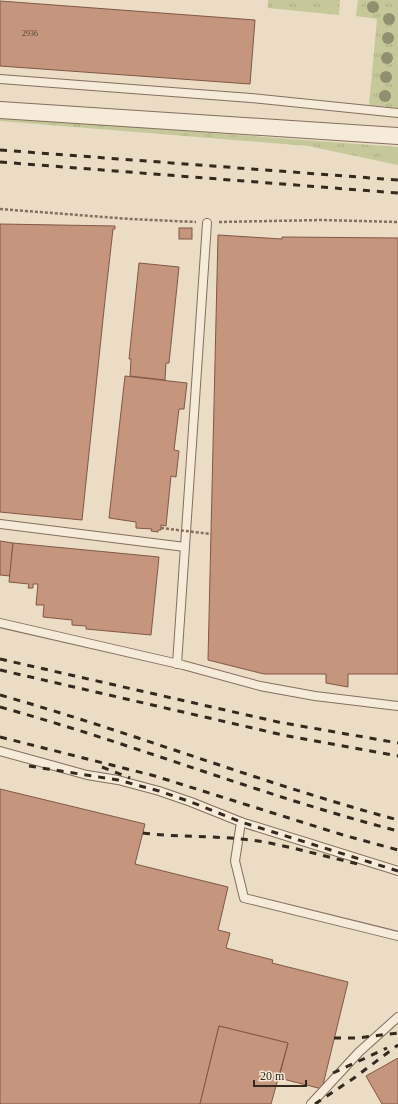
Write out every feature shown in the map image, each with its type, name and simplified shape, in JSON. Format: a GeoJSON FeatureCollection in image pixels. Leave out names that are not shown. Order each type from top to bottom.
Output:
{"type":"FeatureCollection","features":[{"type":"Feature","properties":{"kind":"street"},"geometry":{"type":"LineString","coordinates":[[0,110],[398,136]]}},
{"type":"Feature","properties":{"kind":"lane"},"geometry":{"type":"LineString","coordinates":[[0,79],[251,98],[398,112]]}},
{"type":"Feature","properties":{"kind":"lane"},"geometry":{"type":"LineString","coordinates":[[177,664],[207,223]]}},
{"type":"Feature","properties":{"kind":"lane"},"geometry":{"type":"LineString","coordinates":[[0,524],[185,547]]}},
{"type":"Feature","properties":{"kind":"lane"},"geometry":{"type":"LineString","coordinates":[[0,623],[177,664],[260,686],[299,693],[398,706]]}},
{"type":"Feature","properties":{"kind":"lane"},"geometry":{"type":"LineString","coordinates":[[0,751],[87,775],[118,780],[159,791],[192,802],[241,822],[398,871]]}},
{"type":"Feature","properties":{"kind":"lane"},"geometry":{"type":"LineString","coordinates":[[241,822],[235,861],[244,898],[398,936]]}},
{"type":"Feature","properties":{"kind":"lane"},"geometry":{"type":"LineString","coordinates":[[311,1104],[359,1052],[398,1017]]}},
{"type":"Feature","properties":{"kind":"path"},"geometry":{"type":"LineString","coordinates":[[161,528],[211,534]]}},
{"type":"Feature","properties":{"kind":"green space"},"geometry":{"type":"Polygon","coordinates":[[[268,0],[340,0],[339,15],[268,8],[268,0]]]}},
{"type":"Feature","properties":{"kind":"green space"},"geometry":{"type":"Polygon","coordinates":[[[358,0],[398,0],[398,108],[369,105],[377,19],[356,16],[358,0]]]}},
{"type":"Feature","properties":{"kind":"green space"},"geometry":{"type":"Polygon","coordinates":[[[0,117],[398,147],[398,165],[308,146],[0,121],[0,117]]]}},
{"type":"Feature","properties":{"kind":"building"},"geometry":{"type":"Polygon","coordinates":[[[0,1],[255,20],[250,84],[0,66],[0,1]]]}},
{"type":"Feature","properties":{"kind":"building"},"geometry":{"type":"Polygon","coordinates":[[[0,224],[115,226],[115,229],[113,229],[105,300],[82,520],[0,512],[0,224]]]}},
{"type":"Feature","properties":{"kind":"building"},"geometry":{"type":"Polygon","coordinates":[[[179,228],[192,228],[192,239],[179,239],[179,228]]]}},
{"type":"Feature","properties":{"kind":"building"},"geometry":{"type":"Polygon","coordinates":[[[218,235],[282,239],[282,237],[398,238],[398,674],[348,674],[348,687],[326,683],[326,674],[264,674],[208,660],[218,235]]]}},
{"type":"Feature","properties":{"kind":"building"},"geometry":{"type":"Polygon","coordinates":[[[139,263],[179,267],[169,363],[166,363],[165,380],[130,376],[131,359],[129,359],[139,263]]]}},
{"type":"Feature","properties":{"kind":"building"},"geometry":{"type":"Polygon","coordinates":[[[125,376],[187,383],[184,409],[179,409],[174,450],[179,451],[176,477],[171,476],[166,526],[161,525],[161,530],[158,530],[158,532],[151,531],[152,529],[136,528],[136,522],[109,518],[125,376]]]}},
{"type":"Feature","properties":{"kind":"building"},"geometry":{"type":"Polygon","coordinates":[[[0,541],[13,543],[10,576],[0,575],[0,541]]]}},
{"type":"Feature","properties":{"kind":"building"},"geometry":{"type":"Polygon","coordinates":[[[13,543],[159,557],[151,635],[86,629],[86,626],[72,625],[72,620],[43,617],[44,605],[36,605],[38,584],[33,584],[33,588],[28,588],[29,584],[9,582],[13,543]]]}},
{"type":"Feature","properties":{"kind":"building"},"geometry":{"type":"Polygon","coordinates":[[[0,789],[145,824],[135,864],[228,887],[218,930],[230,933],[226,948],[273,960],[272,963],[348,982],[322,1089],[279,1078],[288,1043],[219,1026],[200,1104],[0,1104],[0,789]]]}},
{"type":"Feature","properties":{"kind":"building"},"geometry":{"type":"Polygon","coordinates":[[[219,1026],[288,1043],[271,1104],[200,1104],[219,1026]]]}},
{"type":"Feature","properties":{"kind":"building"},"geometry":{"type":"Polygon","coordinates":[[[398,1058],[398,1104],[382,1104],[366,1076],[398,1058]]]}},
{"type":"Feature","properties":{"kind":"railway"},"geometry":{"type":"LineString","coordinates":[[0,150],[398,180]]}},
{"type":"Feature","properties":{"kind":"railway"},"geometry":{"type":"LineString","coordinates":[[0,162],[398,193]]}},
{"type":"Feature","properties":{"kind":"railway"},"geometry":{"type":"LineString","coordinates":[[0,659],[278,722],[398,743]]}},
{"type":"Feature","properties":{"kind":"railway"},"geometry":{"type":"LineString","coordinates":[[0,670],[283,735],[398,756]]}},
{"type":"Feature","properties":{"kind":"railway"},"geometry":{"type":"LineString","coordinates":[[0,695],[298,791],[398,820]]}},
{"type":"Feature","properties":{"kind":"railway"},"geometry":{"type":"LineString","coordinates":[[0,707],[100,737],[298,802],[398,831]]}},
{"type":"Feature","properties":{"kind":"railway"},"geometry":{"type":"LineString","coordinates":[[0,737],[155,776],[343,835],[398,850]]}},
{"type":"Feature","properties":{"kind":"railway"},"geometry":{"type":"LineString","coordinates":[[29,766],[118,780],[159,791],[241,822],[398,871]]}},
{"type":"Feature","properties":{"kind":"railway"},"geometry":{"type":"LineString","coordinates":[[102,767],[130,778]]}},
{"type":"Feature","properties":{"kind":"railway"},"geometry":{"type":"LineString","coordinates":[[143,833],[173,836],[219,837],[264,842],[363,865]]}},
{"type":"Feature","properties":{"kind":"railway"},"geometry":{"type":"LineString","coordinates":[[334,1038],[357,1038],[398,1033]]}},
{"type":"Feature","properties":{"kind":"railway"},"geometry":{"type":"LineString","coordinates":[[315,1104],[354,1078],[398,1045]]}},
{"type":"Feature","properties":{"kind":"railway"},"geometry":{"type":"LineString","coordinates":[[333,1073],[387,1048]]}}]}
